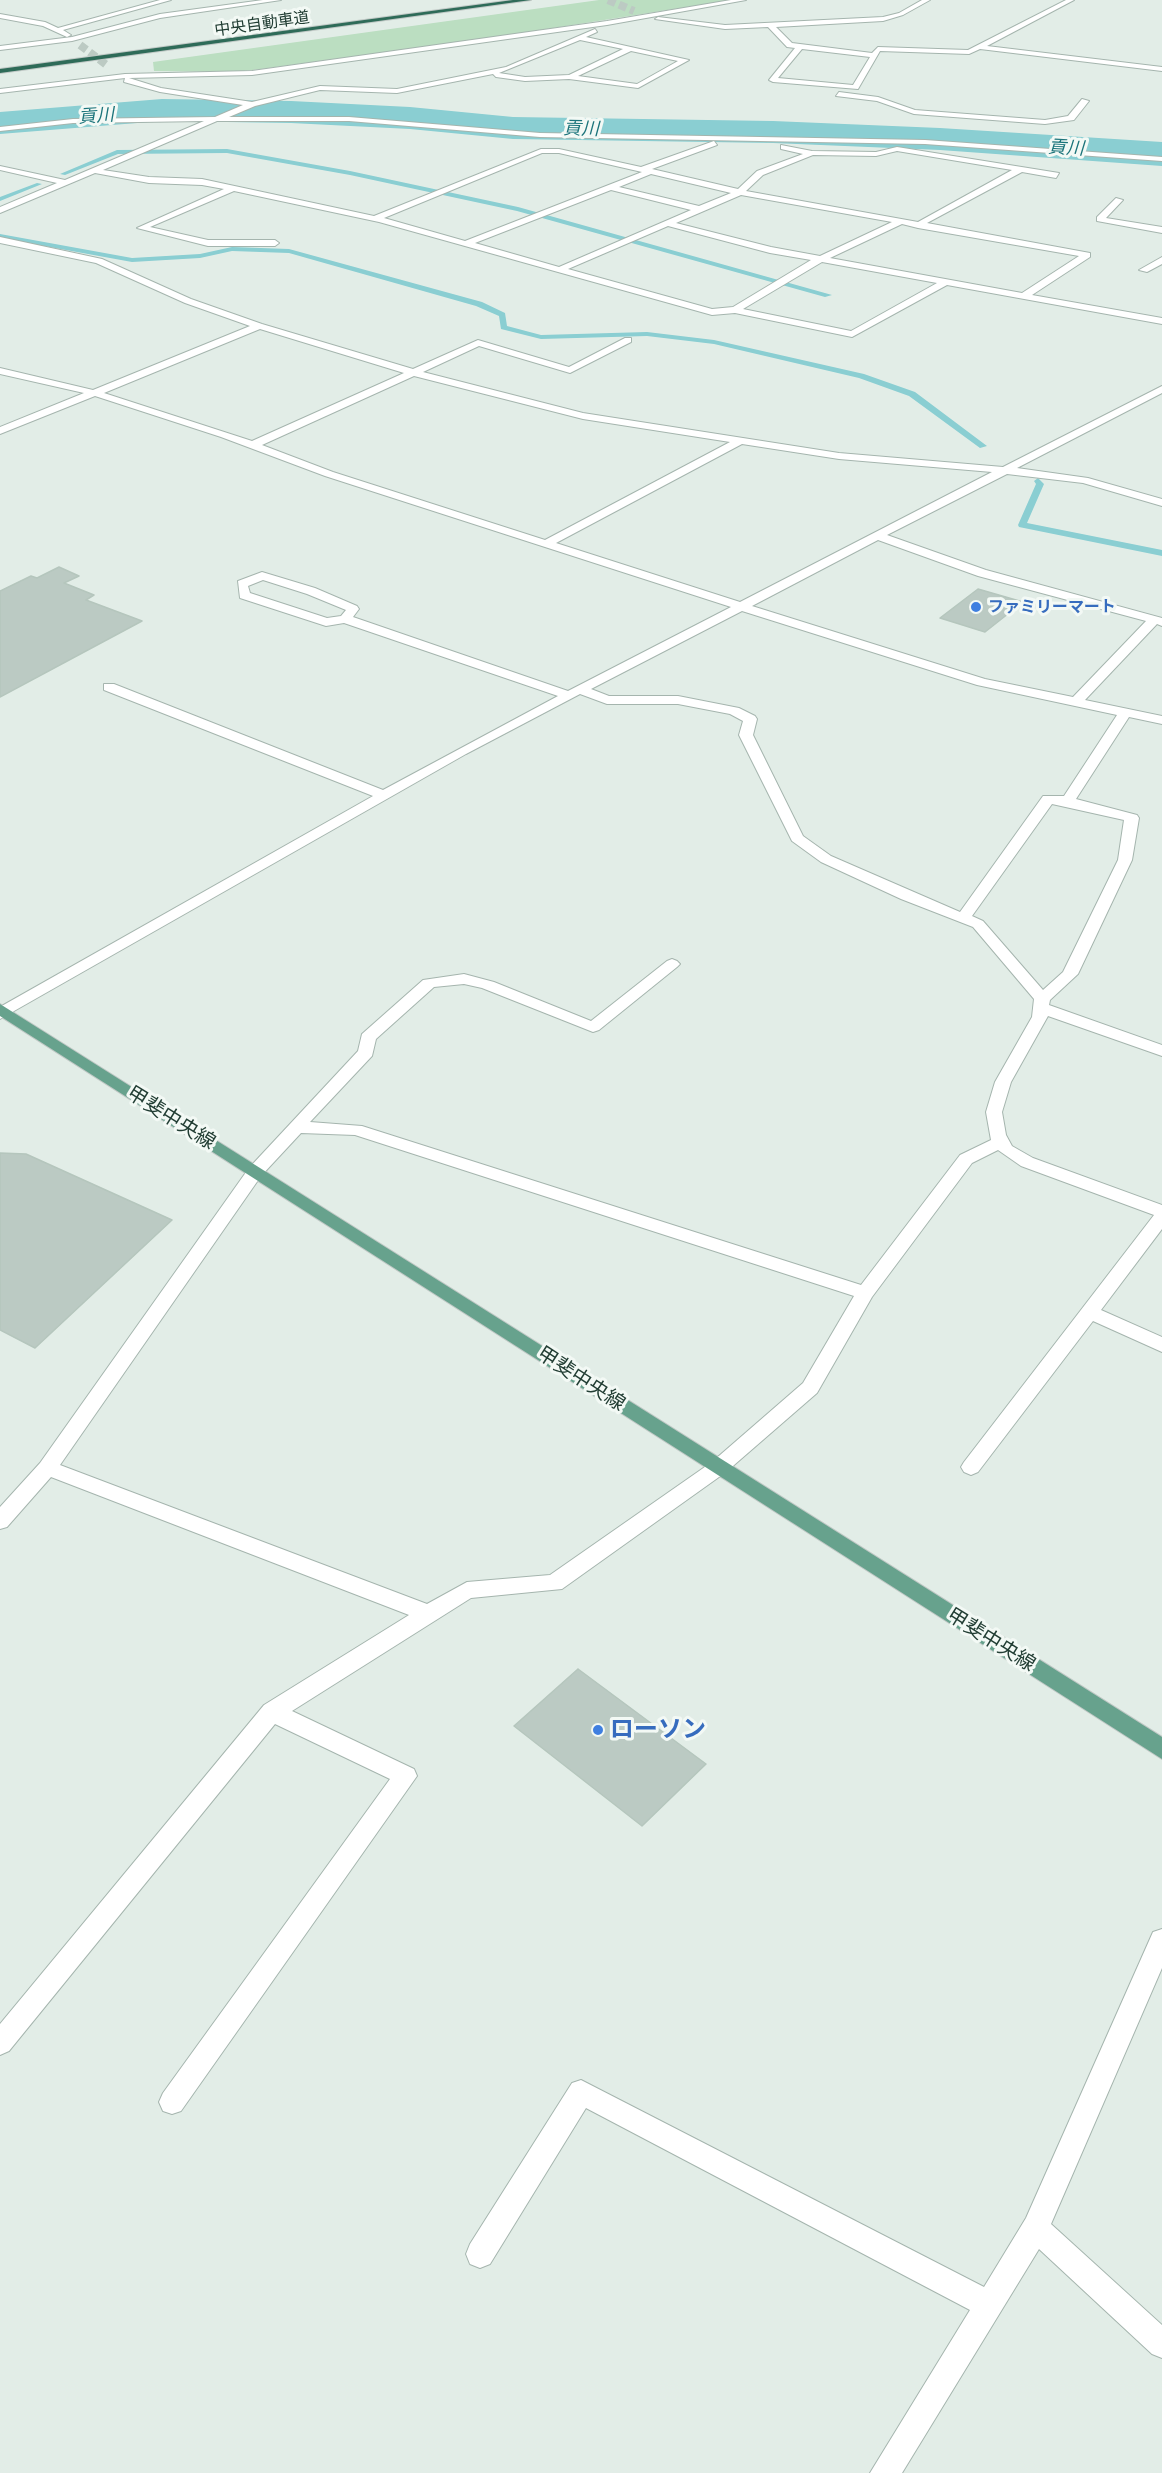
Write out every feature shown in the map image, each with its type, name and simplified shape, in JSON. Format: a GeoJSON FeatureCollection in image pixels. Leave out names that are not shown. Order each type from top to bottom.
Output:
{"type":"FeatureCollection","features":[{"type":"Feature","properties":{"kind":"highway","name":"中央自動車道"},"geometry":{"type":"LineString","coordinates":[[0,64],[482,0]]}},
{"type":"Feature","properties":{"kind":"highway","name":"中央自動車道"},"geometry":{"type":"LineString","coordinates":[[0,71],[528,0]]}},
{"type":"Feature","properties":{"kind":"main road","name":"甲斐中央線"},"geometry":{"type":"LineString","coordinates":[[1,1012],[1162,1749]]}},
{"type":"Feature","properties":{"kind":"street"},"geometry":{"type":"LineString","coordinates":[[57,30],[167,0]]}},
{"type":"Feature","properties":{"kind":"street"},"geometry":{"type":"LineString","coordinates":[[0,48],[72,39],[160,16],[278,0]]}},
{"type":"Feature","properties":{"kind":"street"},"geometry":{"type":"LineString","coordinates":[[0,91],[121,76],[252,73],[743,0]]}},
{"type":"Feature","properties":{"kind":"street"},"geometry":{"type":"LineString","coordinates":[[634,11],[652,17],[709,26],[770,25],[883,19],[901,14],[927,0]]}},
{"type":"Feature","properties":{"kind":"street"},"geometry":{"type":"LineString","coordinates":[[799,47],[773,80],[855,87],[878,49],[969,52],[1071,0]]}},
{"type":"Feature","properties":{"kind":"street"},"geometry":{"type":"LineString","coordinates":[[0,16],[28,20],[57,30],[80,45]]}},
{"type":"Feature","properties":{"kind":"street"},"geometry":{"type":"LineString","coordinates":[[0,210],[252,104],[320,88],[397,91],[508,69],[594,31],[652,17]]}},
{"type":"Feature","properties":{"kind":"street"},"geometry":{"type":"LineString","coordinates":[[770,25],[790,45],[874,56]]}},
{"type":"Feature","properties":{"kind":"street"},"geometry":{"type":"LineString","coordinates":[[485,74],[525,79],[569,77],[638,86],[684,60],[579,38]]}},
{"type":"Feature","properties":{"kind":"street"},"geometry":{"type":"LineString","coordinates":[[980,47],[1160,67]]}},
{"type":"Feature","properties":{"kind":"street"},"geometry":{"type":"LineString","coordinates":[[569,77],[628,50]]}},
{"type":"Feature","properties":{"kind":"street"},"geometry":{"type":"LineString","coordinates":[[108,66],[132,82],[160,90],[252,104]]}},
{"type":"Feature","properties":{"kind":"street"},"geometry":{"type":"LineString","coordinates":[[840,87],[834,93],[878,99],[914,112],[1045,122],[1071,118],[1085,101]]}},
{"type":"Feature","properties":{"kind":"street"},"geometry":{"type":"LineString","coordinates":[[0,129],[73,121],[222,118],[358,120],[540,135],[925,142],[1162,159]]}},
{"type":"Feature","properties":{"kind":"street"},"geometry":{"type":"LineString","coordinates":[[468,243],[610,187],[711,143],[768,144],[812,153],[876,154],[897,149],[1056,175]]}},
{"type":"Feature","properties":{"kind":"street"},"geometry":{"type":"LineString","coordinates":[[375,219],[540,152],[559,151],[740,192],[845,209],[898,222],[1087,255],[1024,296]]}},
{"type":"Feature","properties":{"kind":"street"},"geometry":{"type":"LineString","coordinates":[[561,269],[740,192],[760,173],[812,153]]}},
{"type":"Feature","properties":{"kind":"street"},"geometry":{"type":"LineString","coordinates":[[0,168],[68,183]]}},
{"type":"Feature","properties":{"kind":"street"},"geometry":{"type":"LineString","coordinates":[[918,225],[1020,169]]}},
{"type":"Feature","properties":{"kind":"street"},"geometry":{"type":"LineString","coordinates":[[96,171],[149,180],[202,182],[375,219],[712,312],[735,310],[852,334],[947,281]]}},
{"type":"Feature","properties":{"kind":"street"},"geometry":{"type":"LineString","coordinates":[[610,187],[699,210]]}},
{"type":"Feature","properties":{"kind":"street"},"geometry":{"type":"LineString","coordinates":[[232,189],[141,228],[208,243],[275,243]]}},
{"type":"Feature","properties":{"kind":"street"},"geometry":{"type":"LineString","coordinates":[[1119,200],[1100,219],[1162,230]]}},
{"type":"Feature","properties":{"kind":"street"},"geometry":{"type":"LineString","coordinates":[[735,310],[788,277],[898,222]]}},
{"type":"Feature","properties":{"kind":"street"},"geometry":{"type":"LineString","coordinates":[[667,223],[770,250],[820,260],[1162,321]]}},
{"type":"Feature","properties":{"kind":"street"},"geometry":{"type":"LineString","coordinates":[[0,240],[99,261],[188,301],[260,326],[412,372],[583,416],[839,456],[1005,470],[1084,480],[1162,503]]}},
{"type":"Feature","properties":{"kind":"street"},"geometry":{"type":"LineString","coordinates":[[1144,270],[1162,260]]}},
{"type":"Feature","properties":{"kind":"street"},"geometry":{"type":"LineString","coordinates":[[0,431],[260,326]]}},
{"type":"Feature","properties":{"kind":"street"},"geometry":{"type":"LineString","coordinates":[[253,445],[478,343],[570,370],[628,340]]}},
{"type":"Feature","properties":{"kind":"street"},"geometry":{"type":"LineString","coordinates":[[0,371],[96,393],[253,445],[329,474],[548,543],[741,608],[982,682],[1162,720]]}},
{"type":"Feature","properties":{"kind":"street"},"geometry":{"type":"LineString","coordinates":[[1,1012],[461,750],[741,608],[1162,389]]}},
{"type":"Feature","properties":{"kind":"street"},"geometry":{"type":"LineString","coordinates":[[548,543],[740,441]]}},
{"type":"Feature","properties":{"kind":"street"},"geometry":{"type":"LineString","coordinates":[[878,536],[982,573],[1158,621]]}},
{"type":"Feature","properties":{"kind":"street"},"geometry":{"type":"LineString","coordinates":[[345,619],[353,609],[311,591],[262,576],[242,584],[244,595],[326,622],[345,619],[573,692],[607,700],[678,700],[734,711],[750,719],[746,735],[797,838],[826,859],[906,896],[978,924],[1042,1004],[1159,1046]]}},
{"type":"Feature","properties":{"kind":"street"},"geometry":{"type":"LineString","coordinates":[[1075,703],[1158,621]]}},
{"type":"Feature","properties":{"kind":"street"},"geometry":{"type":"LineString","coordinates":[[109,687],[384,795]]}},
{"type":"Feature","properties":{"kind":"street"},"geometry":{"type":"LineString","coordinates":[[1068,801],[1125,713]]}},
{"type":"Feature","properties":{"kind":"street"},"geometry":{"type":"LineString","coordinates":[[963,918],[1048,799],[1068,801],[1132,818],[1125,860],[1070,974],[1042,1004],[1040,1017],[1004,1082],[994,1112],[997,1135],[1006,1150],[1027,1162],[1162,1211]]}},
{"type":"Feature","properties":{"kind":"street"},"geometry":{"type":"LineString","coordinates":[[0,1521],[46,1468],[255,1172],[366,1052],[368,1037],[429,983],[464,979],[488,985],[593,1027],[672,964]]}},
{"type":"Feature","properties":{"kind":"street"},"geometry":{"type":"LineString","coordinates":[[295,1127],[356,1130],[865,1293]]}},
{"type":"Feature","properties":{"kind":"street"},"geometry":{"type":"LineString","coordinates":[[0,2043],[272,1712],[467,1590],[555,1583],[719,1467],[810,1388],[865,1293],[966,1159],[1001,1142]]}},
{"type":"Feature","properties":{"kind":"street"},"geometry":{"type":"LineString","coordinates":[[971,1467],[1162,1217]]}},
{"type":"Feature","properties":{"kind":"street"},"geometry":{"type":"LineString","coordinates":[[1089,1312],[1162,1345]]}},
{"type":"Feature","properties":{"kind":"street"},"geometry":{"type":"LineString","coordinates":[[46,1468],[429,1614]]}},
{"type":"Feature","properties":{"kind":"street"},"geometry":{"type":"LineString","coordinates":[[172,2102],[406,1776],[272,1712]]}},
{"type":"Feature","properties":{"kind":"street"},"geometry":{"type":"LineString","coordinates":[[885,2473],[1036,2228],[1162,1940]]}},
{"type":"Feature","properties":{"kind":"street"},"geometry":{"type":"LineString","coordinates":[[480,2254],[581,2092],[989,2305]]}},
{"type":"Feature","properties":{"kind":"street"},"geometry":{"type":"LineString","coordinates":[[1036,2228],[1162,2344]]}},
{"type":"Feature","properties":{"kind":"green space"},"geometry":{"type":"Polygon","coordinates":[[[599,0],[731,0],[509,35],[261,69],[235,72],[154,71],[153,62],[599,0]]]}},
{"type":"Feature","properties":{"kind":"building"},"geometry":{"type":"Polygon","coordinates":[[[59,567],[79,576],[64,583],[94,595],[86,600],[142,621],[0,697],[0,591],[31,576],[37,578],[59,567]]]}},
{"type":"Feature","properties":{"kind":"building"},"geometry":{"type":"Polygon","coordinates":[[[978,589],[1023,602],[985,632],[940,618],[978,589]]]}},
{"type":"Feature","properties":{"kind":"building"},"geometry":{"type":"Polygon","coordinates":[[[0,1153],[26,1154],[172,1220],[35,1348],[0,1330],[0,1153]]]}},
{"type":"Feature","properties":{"kind":"building"},"geometry":{"type":"Polygon","coordinates":[[[578,1669],[706,1764],[642,1826],[514,1726],[578,1669]]]}},
{"type":"Feature","properties":{"kind":"waterway","name":"貢川"},"geometry":{"type":"LineString","coordinates":[[0,123],[162,110],[291,112],[410,118],[513,128],[773,132],[940,139],[1162,154]]}},
{"type":"Feature","properties":{"kind":"waterway"},"geometry":{"type":"LineString","coordinates":[[63,174],[117,152],[227,151],[350,173],[518,209],[828,295]]}},
{"type":"Feature","properties":{"kind":"waterway"},"geometry":{"type":"LineString","coordinates":[[0,199],[39,184]]}},
{"type":"Feature","properties":{"kind":"waterway"},"geometry":{"type":"LineString","coordinates":[[0,236],[132,260],[200,256],[232,249],[289,251],[479,304],[502,315],[504,327],[541,337],[647,334],[714,342],[861,376],[912,394],[983,446]]}},
{"type":"Feature","properties":{"kind":"waterway"},"geometry":{"type":"LineString","coordinates":[[1038,481],[1040,484],[1022,525],[1162,553]]}},
{"type":"Feature","properties":{"kind":"tunnel"},"geometry":{"type":"LineString","coordinates":[[608,0],[634,11]]}},
{"type":"Feature","properties":{"kind":"tunnel"},"geometry":{"type":"LineString","coordinates":[[80,45],[108,66]]}},
{"type":"Feature","properties":{"kind":"place","name":"ファミリーマート"},"geometry":{"type":"Point","coordinates":[976,607]}},
{"type":"Feature","properties":{"kind":"place","name":"ローソン"},"geometry":{"type":"Point","coordinates":[598,1730]}}]}
